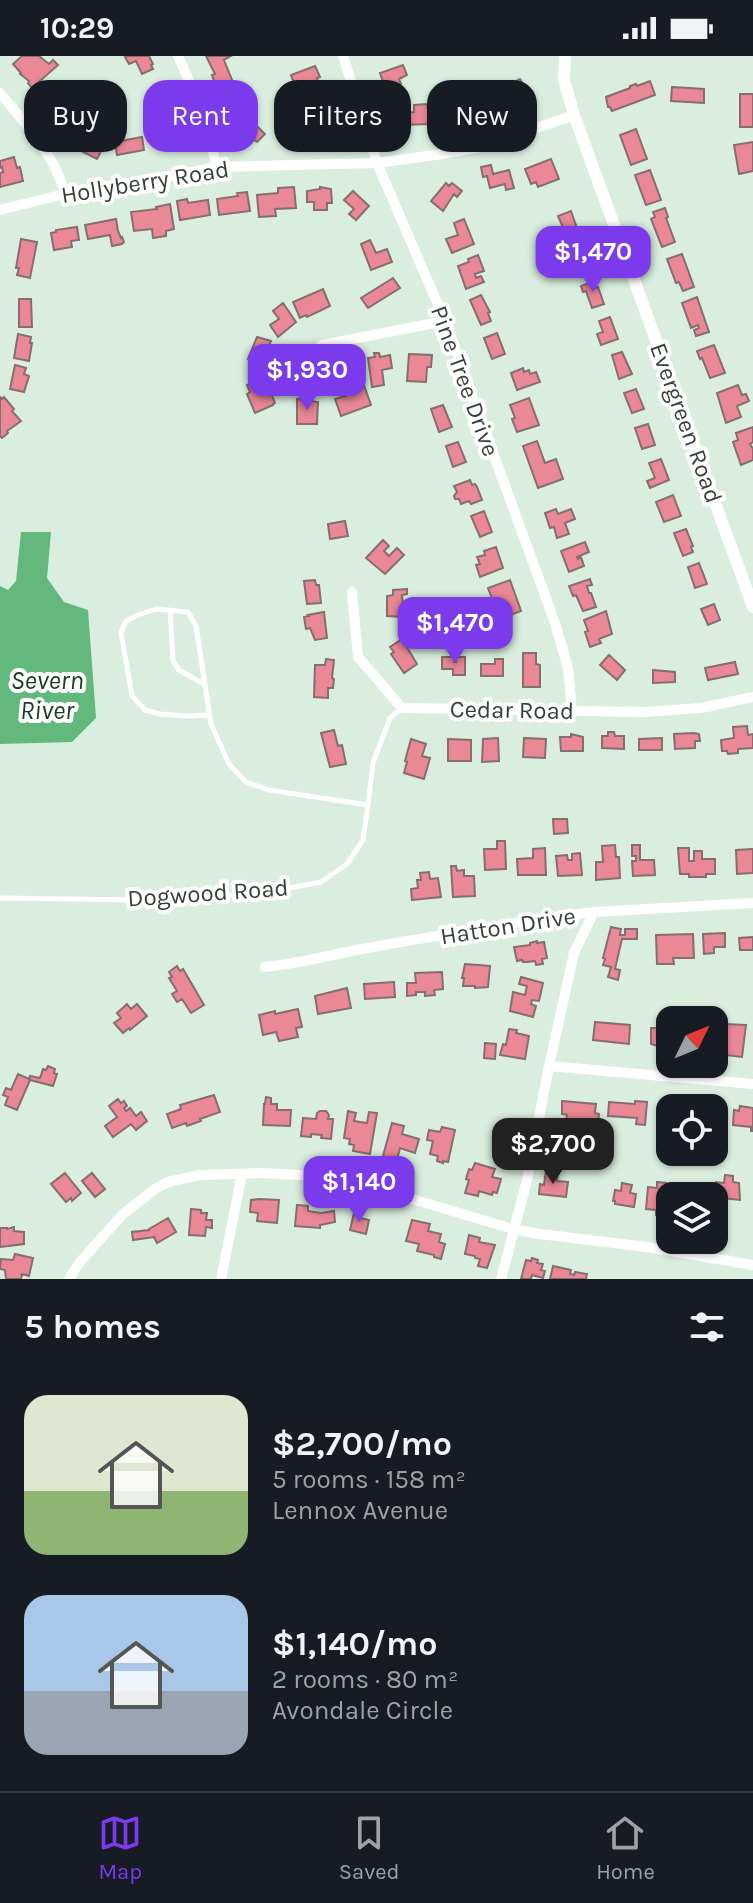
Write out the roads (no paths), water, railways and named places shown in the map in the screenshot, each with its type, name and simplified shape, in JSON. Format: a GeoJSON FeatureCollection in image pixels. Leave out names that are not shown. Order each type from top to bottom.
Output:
{"type":"FeatureCollection","features":[{"type":"Feature","properties":{"kind":"street"},"geometry":{"type":"LineString","coordinates":[[178,56],[194,90],[217,167]]}},
{"type":"Feature","properties":{"kind":"street","name":"Pine Tree Drive"},"geometry":{"type":"LineString","coordinates":[[343,56],[377,163],[445,321],[555,623],[568,668],[572,711]]}},
{"type":"Feature","properties":{"kind":"street","name":"Evergreen Road"},"geometry":{"type":"LineString","coordinates":[[565,56],[564,80],[574,115],[753,607]]}},
{"type":"Feature","properties":{"kind":"street"},"geometry":{"type":"LineString","coordinates":[[0,93],[35,136],[53,165],[65,194]]}},
{"type":"Feature","properties":{"kind":"street","name":"Hollyberry Road"},"geometry":{"type":"LineString","coordinates":[[0,210],[65,194],[217,167],[377,163],[442,154],[485,146],[574,115]]}},
{"type":"Feature","properties":{"kind":"street"},"geometry":{"type":"LineString","coordinates":[[303,363],[322,345],[445,321]]}},
{"type":"Feature","properties":{"kind":"street"},"geometry":{"type":"LineString","coordinates":[[352,592],[358,657],[402,708]]}},
{"type":"Feature","properties":{"kind":"street","name":"Cedar Road"},"geometry":{"type":"LineString","coordinates":[[402,708],[672,711],[727,704],[753,697]]}},
{"type":"Feature","properties":{"kind":"street","name":"Hatton Drive"},"geometry":{"type":"LineString","coordinates":[[265,967],[303,963],[359,949],[513,923],[594,912],[753,903]]}},
{"type":"Feature","properties":{"kind":"street"},"geometry":{"type":"LineString","coordinates":[[501,1279],[527,1180],[574,953],[594,912]]}},
{"type":"Feature","properties":{"kind":"street"},"geometry":{"type":"LineString","coordinates":[[549,1066],[753,1084]]}},
{"type":"Feature","properties":{"kind":"street"},"geometry":{"type":"LineString","coordinates":[[221,1279],[242,1174]]}},
{"type":"Feature","properties":{"kind":"street"},"geometry":{"type":"LineString","coordinates":[[69,1279],[114,1222],[155,1189],[181,1178],[242,1174],[338,1177],[513,1229],[753,1265]]}},
{"type":"Feature","properties":{"kind":"lane"},"geometry":{"type":"LineString","coordinates":[[209,715],[160,714],[145,710],[132,696],[121,633],[126,621],[156,609],[188,612],[196,626],[211,724],[229,764],[246,782],[269,790],[368,805]]}},
{"type":"Feature","properties":{"kind":"lane"},"geometry":{"type":"LineString","coordinates":[[170,610],[173,661],[179,670],[205,684]]}},
{"type":"Feature","properties":{"kind":"lane","name":"Dogwood Road"},"geometry":{"type":"LineString","coordinates":[[0,898],[155,899],[257,894],[321,882],[347,864],[363,840],[373,763],[390,718],[402,708]]}},
{"type":"Feature","properties":{"kind":"water","name":"Severn River"},"geometry":{"type":"Polygon","coordinates":[[[21,532],[51,532],[47,578],[64,602],[88,610],[96,718],[72,742],[0,744],[0,586],[8,590],[16,581],[21,532]]]}}]}
